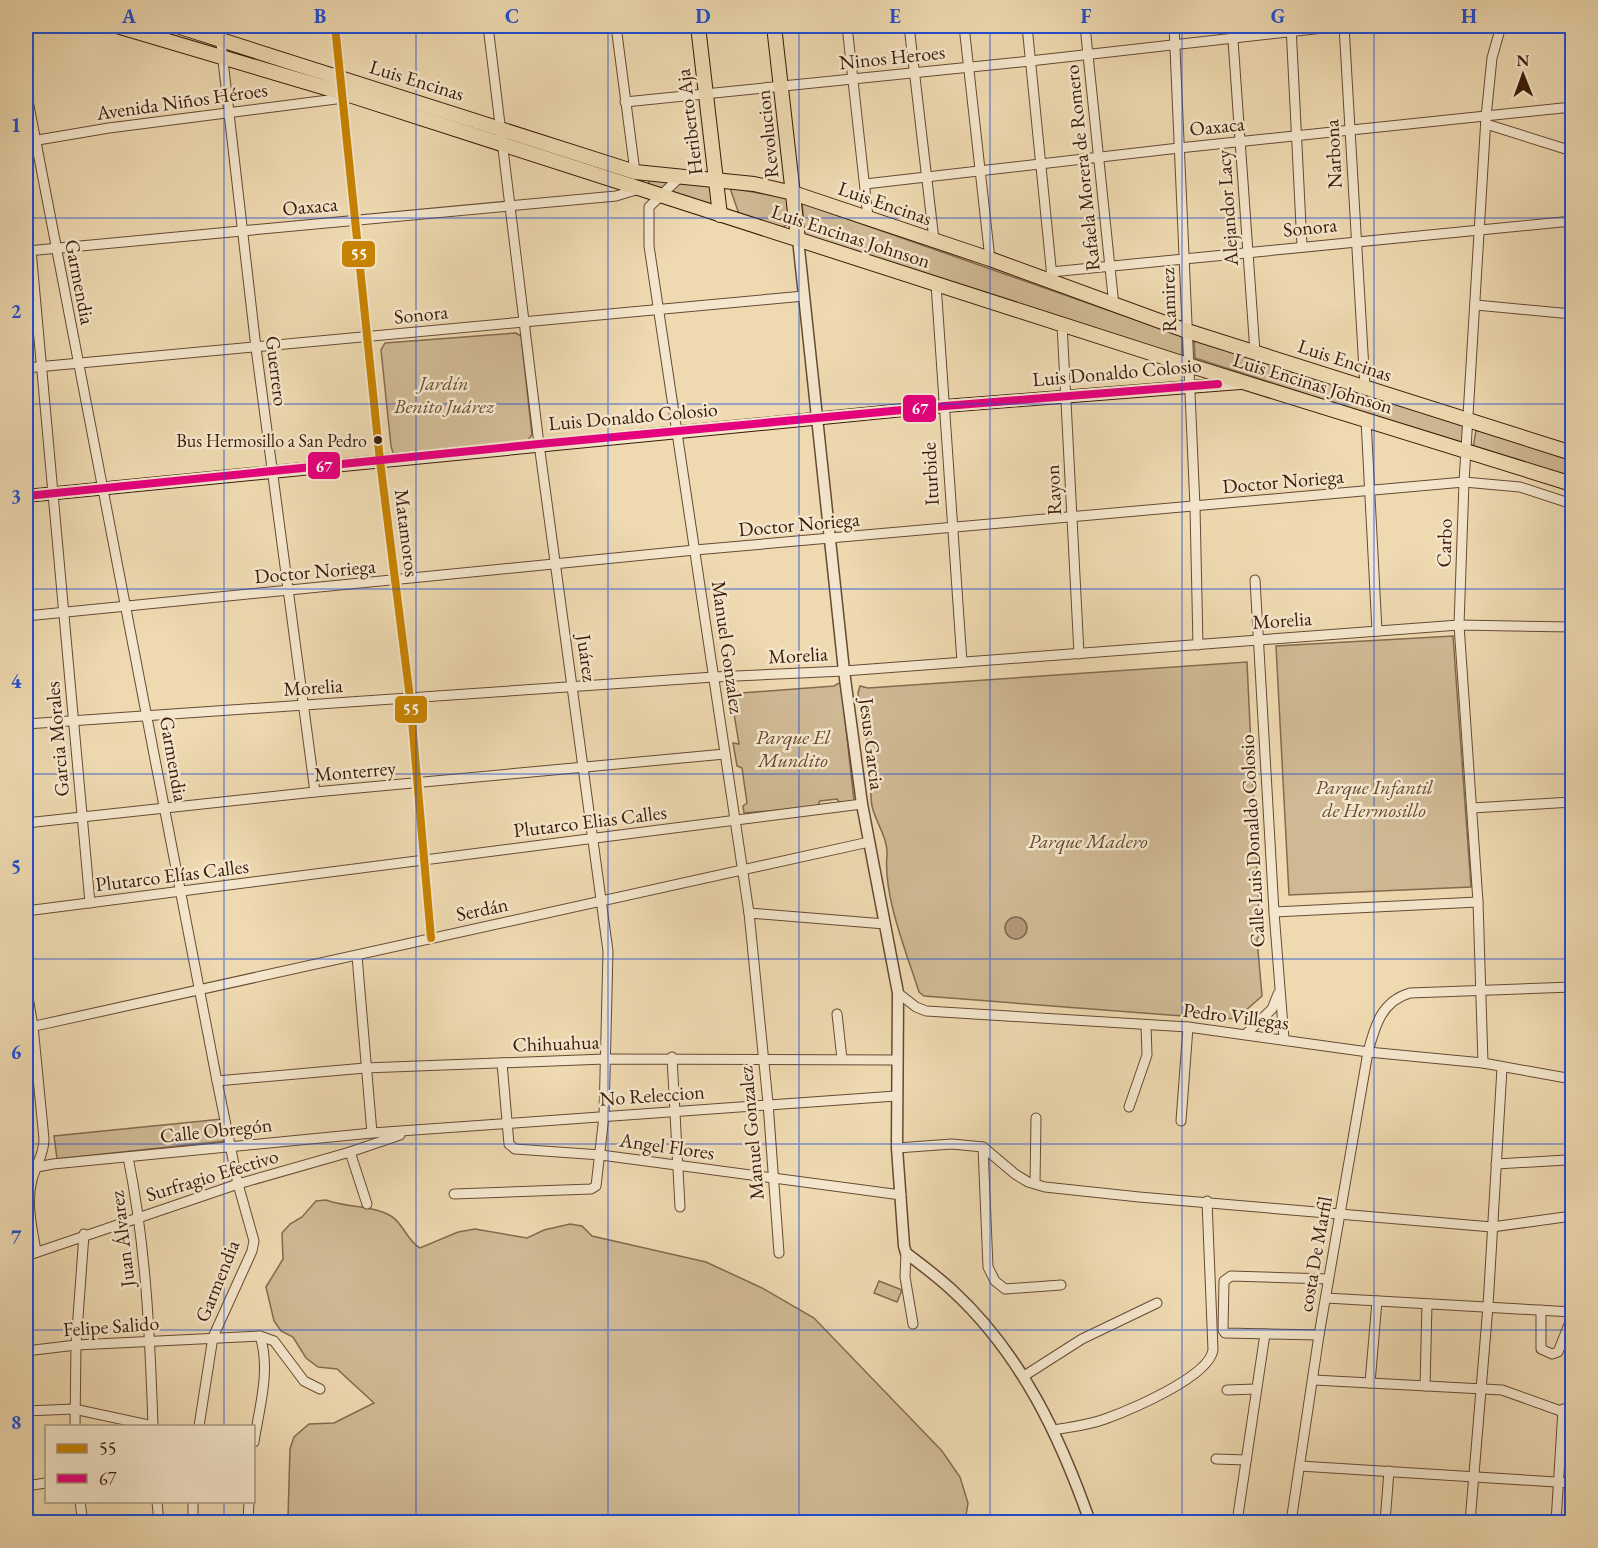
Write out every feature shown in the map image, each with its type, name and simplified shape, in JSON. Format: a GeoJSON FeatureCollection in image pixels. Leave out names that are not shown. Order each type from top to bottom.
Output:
{"type":"FeatureCollection","features":[{"type":"Feature","properties":{"kind":"main road","name":"Luis Encinas Johnson"},"geometry":{"type":"LineString","coordinates":[[117,26],[504,145],[1244,383],[1572,484]]}},
{"type":"Feature","properties":{"kind":"main road","name":"Luis Encinas"},"geometry":{"type":"LineString","coordinates":[[177,26],[501,127],[635,172],[715,180],[793,193],[1052,278],[1114,306],[1187,331],[1572,453]]}},
{"type":"Feature","properties":{"kind":"main road","name":"Heriberto Aja"},"geometry":{"type":"LineString","coordinates":[[698,26],[720,215]]}},
{"type":"Feature","properties":{"kind":"main road","name":"Revolucion"},"geometry":{"type":"LineString","coordinates":[[774,26],[798,239]]}},
{"type":"Feature","properties":{"kind":"main road","name":"Luis Donaldo Colosio"},"geometry":{"type":"LineString","coordinates":[[26,496],[945,406],[1190,385],[1244,383]]}},
{"type":"Feature","properties":{"kind":"street","name":"Guerrero"},"geometry":{"type":"LineString","coordinates":[[219,26],[286,591],[315,792]]}},
{"type":"Feature","properties":{"kind":"street","name":"Matamoros"},"geometry":{"type":"LineString","coordinates":[[335,26],[380,461],[410,698],[426,860],[431,938]]}},
{"type":"Feature","properties":{"kind":"street","name":"Juárez"},"geometry":{"type":"LineString","coordinates":[[454,1194],[594,1188],[601,1155],[604,1116],[608,951],[555,565],[488,26]]}},
{"type":"Feature","properties":{"kind":"street"},"geometry":{"type":"LineString","coordinates":[[616,26],[635,172]]}},
{"type":"Feature","properties":{"kind":"street"},"geometry":{"type":"LineString","coordinates":[[847,26],[868,217]]}},
{"type":"Feature","properties":{"kind":"street"},"geometry":{"type":"LineString","coordinates":[[909,26],[934,240]]}},
{"type":"Feature","properties":{"kind":"street"},"geometry":{"type":"LineString","coordinates":[[964,26],[990,259]]}},
{"type":"Feature","properties":{"kind":"street"},"geometry":{"type":"LineString","coordinates":[[1026,26],[1052,278]]}},
{"type":"Feature","properties":{"kind":"street","name":"Rafaela Morera de Romero"},"geometry":{"type":"LineString","coordinates":[[1085,26],[1114,306]]}},
{"type":"Feature","properties":{"kind":"street","name":"Ramirez"},"geometry":{"type":"LineString","coordinates":[[1173,26],[1195,507],[1198,645]]}},
{"type":"Feature","properties":{"kind":"street","name":"Alejandor Lacy"},"geometry":{"type":"LineString","coordinates":[[1232,26],[1255,352]]}},
{"type":"Feature","properties":{"kind":"street","name":"Ninos Heroes"},"geometry":{"type":"LineString","coordinates":[[625,102],[781,88],[1233,39],[1291,28],[1342,26]]}},
{"type":"Feature","properties":{"kind":"street","name":"Narbona"},"geometry":{"type":"LineString","coordinates":[[1342,26],[1365,387]]}},
{"type":"Feature","properties":{"kind":"street","name":"Carbo"},"geometry":{"type":"LineString","coordinates":[[1483,1063],[1478,902],[1459,626],[1464,482],[1486,121],[1492,58],[1501,26]]}},
{"type":"Feature","properties":{"kind":"street"},"geometry":{"type":"LineString","coordinates":[[1291,28],[1302,246]]}},
{"type":"Feature","properties":{"kind":"street","name":"Garmendia"},"geometry":{"type":"LineString","coordinates":[[26,90],[30,141],[55,248],[100,489],[148,717],[217,1081],[253,1246],[213,1337],[199,1425]]}},
{"type":"Feature","properties":{"kind":"street","name":"Avenida Niños Héroes"},"geometry":{"type":"LineString","coordinates":[[30,141],[343,96]]}},
{"type":"Feature","properties":{"kind":"street","name":"Oaxaca"},"geometry":{"type":"LineString","coordinates":[[865,184],[1297,135],[1486,121],[1572,107]]}},
{"type":"Feature","properties":{"kind":"street"},"geometry":{"type":"LineString","coordinates":[[1486,121],[1572,151]]}},
{"type":"Feature","properties":{"kind":"street","name":"Manuel Gonzalez"},"geometry":{"type":"LineString","coordinates":[[680,177],[649,207],[647,216],[658,310],[696,550],[748,913],[764,1058],[779,1253]]}},
{"type":"Feature","properties":{"kind":"street","name":"Oaxaca"},"geometry":{"type":"LineString","coordinates":[[28,250],[616,196],[639,189]]}},
{"type":"Feature","properties":{"kind":"street","name":"Sonora"},"geometry":{"type":"LineString","coordinates":[[1052,278],[1110,266],[1572,221]]}},
{"type":"Feature","properties":{"kind":"street","name":"Jesus Garcia"},"geometry":{"type":"LineString","coordinates":[[798,239],[844,671],[862,804],[898,993],[897,1148],[906,1253]]}},
{"type":"Feature","properties":{"kind":"street","name":"Garcia Morales"},"geometry":{"type":"LineString","coordinates":[[28,250],[41,367],[90,903]]}},
{"type":"Feature","properties":{"kind":"street","name":"Iturbide"},"geometry":{"type":"LineString","coordinates":[[936,284],[962,662]]}},
{"type":"Feature","properties":{"kind":"street","name":"Sonora"},"geometry":{"type":"LineString","coordinates":[[26,368],[804,296]]}},
{"type":"Feature","properties":{"kind":"street"},"geometry":{"type":"LineString","coordinates":[[1476,305],[1572,314]]}},
{"type":"Feature","properties":{"kind":"street","name":"Rayon"},"geometry":{"type":"LineString","coordinates":[[1062,324],[1079,654]]}},
{"type":"Feature","properties":{"kind":"street"},"geometry":{"type":"LineString","coordinates":[[1366,420],[1377,631]]}},
{"type":"Feature","properties":{"kind":"street"},"geometry":{"type":"LineString","coordinates":[[1520,488],[1525,469]]}},
{"type":"Feature","properties":{"kind":"street","name":"Doctor Noriega"},"geometry":{"type":"LineString","coordinates":[[26,616],[395,582],[696,550],[831,540],[1073,516],[1464,482],[1520,488],[1572,504]]}},
{"type":"Feature","properties":{"kind":"street","name":"Calle Luis Donaldo Colosio"},"geometry":{"type":"LineString","coordinates":[[1255,579],[1274,912],[1284,1039]]}},
{"type":"Feature","properties":{"kind":"street"},"geometry":{"type":"LineString","coordinates":[[1572,613],[1572,627]]}},
{"type":"Feature","properties":{"kind":"street","name":"Morelia"},"geometry":{"type":"LineString","coordinates":[[26,724],[573,689],[714,677],[844,671],[1377,631],[1459,626],[1572,627]]}},
{"type":"Feature","properties":{"kind":"street","name":"Monterrey"},"geometry":{"type":"LineString","coordinates":[[26,824],[315,792],[725,754]]}},
{"type":"Feature","properties":{"kind":"street"},"geometry":{"type":"LineString","coordinates":[[1472,808],[1572,802]]}},
{"type":"Feature","properties":{"kind":"street","name":"Plutarco Elias Calles"},"geometry":{"type":"LineString","coordinates":[[323,874],[862,804]]}},
{"type":"Feature","properties":{"kind":"street","name":"Serdán"},"geometry":{"type":"LineString","coordinates":[[29,1027],[869,842]]}},
{"type":"Feature","properties":{"kind":"street","name":"Plutarco Elías Calles"},"geometry":{"type":"LineString","coordinates":[[26,911],[323,874]]}},
{"type":"Feature","properties":{"kind":"street"},"geometry":{"type":"LineString","coordinates":[[1274,912],[1478,902]]}},
{"type":"Feature","properties":{"kind":"street"},"geometry":{"type":"LineString","coordinates":[[748,913],[885,924]]}},
{"type":"Feature","properties":{"kind":"street"},"geometry":{"type":"LineString","coordinates":[[357,956],[372,1133]]}},
{"type":"Feature","properties":{"kind":"street"},"geometry":{"type":"LineString","coordinates":[[26,986],[29,1027],[44,1139],[44,1153],[32,1179],[28,1213],[36,1251]]}},
{"type":"Feature","properties":{"kind":"street"},"geometry":{"type":"LineString","coordinates":[[1479,989],[1572,987]]}},
{"type":"Feature","properties":{"kind":"street"},"geometry":{"type":"LineString","coordinates":[[1247,1034],[1272,1009],[1280,989]]}},
{"type":"Feature","properties":{"kind":"street","name":"costa De Marfil"},"geometry":{"type":"LineString","coordinates":[[1291,1522],[1328,1279],[1368,1052],[1378,1023],[1394,997],[1410,993],[1479,989]]}},
{"type":"Feature","properties":{"kind":"street","name":"Pedro Villegas"},"geometry":{"type":"LineString","coordinates":[[898,993],[916,1007],[926,1011],[1188,1027],[1368,1052],[1483,1063],[1572,1079]]}},
{"type":"Feature","properties":{"kind":"street"},"geometry":{"type":"LineString","coordinates":[[837,1014],[842,1059]]}},
{"type":"Feature","properties":{"kind":"street"},"geometry":{"type":"LineString","coordinates":[[1129,1107],[1147,1055],[1146,1025]]}},
{"type":"Feature","properties":{"kind":"street"},"geometry":{"type":"LineString","coordinates":[[1181,1120],[1188,1027]]}},
{"type":"Feature","properties":{"kind":"street"},"geometry":{"type":"LineString","coordinates":[[672,1057],[680,1207]]}},
{"type":"Feature","properties":{"kind":"street","name":"Chihuahua"},"geometry":{"type":"LineString","coordinates":[[217,1081],[365,1068],[605,1059],[672,1057],[897,1060]]}},
{"type":"Feature","properties":{"kind":"street","name":"Angel Flores"},"geometry":{"type":"LineString","coordinates":[[502,1063],[509,1144],[515,1149],[601,1155],[678,1164],[902,1195]]}},
{"type":"Feature","properties":{"kind":"street"},"geometry":{"type":"LineString","coordinates":[[1470,1522],[1488,1306],[1502,1068]]}},
{"type":"Feature","properties":{"kind":"street","name":"No Releccion"},"geometry":{"type":"LineString","coordinates":[[411,1131],[768,1103],[896,1096]]}},
{"type":"Feature","properties":{"kind":"street"},"geometry":{"type":"LineString","coordinates":[[1035,1183],[1036,1118]]}},
{"type":"Feature","properties":{"kind":"street","name":"Calle Obregón"},"geometry":{"type":"LineString","coordinates":[[26,1169],[128,1156],[411,1131]]}},
{"type":"Feature","properties":{"kind":"street","name":"Surfragio Efectivo"},"geometry":{"type":"LineString","coordinates":[[26,1256],[84,1234],[238,1184],[350,1152],[411,1131]]}},
{"type":"Feature","properties":{"kind":"street"},"geometry":{"type":"LineString","coordinates":[[897,1148],[952,1144],[983,1147],[1015,1174],[1035,1183],[1098,1193],[1492,1227],[1572,1216]]}},
{"type":"Feature","properties":{"kind":"street"},"geometry":{"type":"LineString","coordinates":[[983,1147],[988,1267],[995,1281],[1005,1288],[1060,1285]]}},
{"type":"Feature","properties":{"kind":"street"},"geometry":{"type":"LineString","coordinates":[[350,1152],[367,1204]]}},
{"type":"Feature","properties":{"kind":"street","name":"Juan Álvarez"},"geometry":{"type":"LineString","coordinates":[[128,1156],[140,1216],[150,1341],[153,1425]]}},
{"type":"Feature","properties":{"kind":"street"},"geometry":{"type":"LineString","coordinates":[[1496,1164],[1566,1160]]}},
{"type":"Feature","properties":{"kind":"street"},"geometry":{"type":"LineString","coordinates":[[1054,1430],[1103,1420],[1135,1407],[1177,1385],[1209,1361],[1212,1338],[1207,1201]]}},
{"type":"Feature","properties":{"kind":"street"},"geometry":{"type":"LineString","coordinates":[[75,1425],[76,1345],[84,1234]]}},
{"type":"Feature","properties":{"kind":"street"},"geometry":{"type":"LineString","coordinates":[[906,1253],[905,1277],[913,1324]]}},
{"type":"Feature","properties":{"kind":"street"},"geometry":{"type":"LineString","coordinates":[[906,1253],[957,1295],[984,1324],[1024,1376],[1054,1430],[1090,1522]]}},
{"type":"Feature","properties":{"kind":"street"},"geometry":{"type":"LineString","coordinates":[[1319,1335],[1229,1334],[1223,1330],[1226,1278],[1328,1279]]}},
{"type":"Feature","properties":{"kind":"street"},"geometry":{"type":"LineString","coordinates":[[1326,1298],[1572,1312]]}},
{"type":"Feature","properties":{"kind":"street"},"geometry":{"type":"LineString","coordinates":[[1370,1383],[1377,1301]]}},
{"type":"Feature","properties":{"kind":"street"},"geometry":{"type":"LineString","coordinates":[[1024,1376],[1082,1339],[1157,1303]]}},
{"type":"Feature","properties":{"kind":"street"},"geometry":{"type":"LineString","coordinates":[[1425,1386],[1427,1304]]}},
{"type":"Feature","properties":{"kind":"street"},"geometry":{"type":"LineString","coordinates":[[1541,1310],[1541,1349],[1552,1354],[1558,1352],[1572,1317]]}},
{"type":"Feature","properties":{"kind":"street"},"geometry":{"type":"LineString","coordinates":[[1237,1522],[1265,1334]]}},
{"type":"Feature","properties":{"kind":"street"},"geometry":{"type":"LineString","coordinates":[[260,1336],[274,1341],[304,1381],[320,1389]]}},
{"type":"Feature","properties":{"kind":"street"},"geometry":{"type":"LineString","coordinates":[[255,1435],[264,1376],[264,1354],[260,1336]]}},
{"type":"Feature","properties":{"kind":"street","name":"Felipe Salido"},"geometry":{"type":"LineString","coordinates":[[26,1352],[76,1345],[260,1336]]}},
{"type":"Feature","properties":{"kind":"street"},"geometry":{"type":"LineString","coordinates":[[1314,1380],[1502,1390],[1563,1409],[1572,1415]]}},
{"type":"Feature","properties":{"kind":"street"},"geometry":{"type":"LineString","coordinates":[[1227,1390],[1257,1389]]}},
{"type":"Feature","properties":{"kind":"street"},"geometry":{"type":"LineString","coordinates":[[26,1411],[74,1409],[148,1425]]}},
{"type":"Feature","properties":{"kind":"street"},"geometry":{"type":"LineString","coordinates":[[1556,1522],[1563,1409]]}},
{"type":"Feature","properties":{"kind":"street"},"geometry":{"type":"LineString","coordinates":[[1216,1459],[1246,1460]]}},
{"type":"Feature","properties":{"kind":"street"},"geometry":{"type":"LineString","coordinates":[[1300,1466],[1572,1484]]}},
{"type":"Feature","properties":{"kind":"street"},"geometry":{"type":"LineString","coordinates":[[1385,1522],[1389,1471]]}},
{"type":"Feature","properties":{"kind":"street"},"geometry":{"type":"LineString","coordinates":[[26,1486],[45,1483]]}},
{"type":"Feature","properties":{"kind":"street"},"geometry":{"type":"LineString","coordinates":[[80,1503],[83,1522]]}},
{"type":"Feature","properties":{"kind":"street"},"geometry":{"type":"LineString","coordinates":[[157,1503],[159,1522]]}},
{"type":"Feature","properties":{"kind":"street"},"geometry":{"type":"LineString","coordinates":[[193,1503],[193,1522]]}},
{"type":"Feature","properties":{"kind":"street"},"geometry":{"type":"LineString","coordinates":[[248,1522],[249,1503]]}},
{"type":"Feature","properties":{"kind":"green space"},"geometry":{"type":"Polygon","coordinates":[[[648,178],[712,186],[717,208],[650,189],[648,178]]]}},
{"type":"Feature","properties":{"kind":"green space"},"geometry":{"type":"Polygon","coordinates":[[[730,188],[787,198],[788,224],[780,229],[740,217],[730,188]]]}},
{"type":"Feature","properties":{"kind":"green space"},"geometry":{"type":"Polygon","coordinates":[[[802,203],[1182,336],[1182,357],[805,237],[802,203]]]}},
{"type":"Feature","properties":{"kind":"green space","name":"Jardín Benito Juárez"},"geometry":{"type":"Polygon","coordinates":[[[516,333],[521,336],[532,435],[527,441],[400,455],[393,453],[381,350],[385,343],[516,333]]]}},
{"type":"Feature","properties":{"kind":"green space"},"geometry":{"type":"Polygon","coordinates":[[[1194,339],[1467,427],[1464,445],[1195,358],[1194,339]]]}},
{"type":"Feature","properties":{"kind":"green space"},"geometry":{"type":"Polygon","coordinates":[[[1476,430],[1572,460],[1572,480],[1473,448],[1476,430]]]}},
{"type":"Feature","properties":{"kind":"green space","name":"Parque Infantil de Hermosillo"},"geometry":{"type":"Polygon","coordinates":[[[1453,636],[1471,887],[1289,895],[1276,646],[1453,636]]]}},
{"type":"Feature","properties":{"kind":"green space","name":"Parque Madero"},"geometry":{"type":"Polygon","coordinates":[[[1247,662],[1260,935],[1257,939],[1262,996],[1236,1019],[1220,1018],[1218,1015],[1203,1014],[1200,1017],[1169,1015],[924,996],[919,992],[892,905],[888,888],[887,848],[872,806],[871,760],[859,702],[860,686],[868,688],[1247,662]]]}},
{"type":"Feature","properties":{"kind":"green space","name":"Parque El Mundito"},"geometry":{"type":"Polygon","coordinates":[[[841,682],[854,801],[840,803],[837,799],[820,801],[817,807],[744,813],[743,806],[747,803],[742,768],[737,766],[733,743],[739,744],[732,702],[728,697],[726,686],[741,693],[834,686],[841,682]]]}},
{"type":"Feature","properties":{"kind":"green space"},"geometry":{"type":"Polygon","coordinates":[[[222,1119],[225,1141],[57,1159],[54,1136],[222,1119]]]}},
{"type":"Feature","properties":{"kind":"green space"},"geometry":{"type":"Polygon","coordinates":[[[326,1200],[384,1212],[399,1223],[420,1248],[458,1232],[475,1229],[527,1238],[544,1230],[570,1224],[582,1226],[592,1236],[706,1262],[762,1288],[814,1318],[942,1451],[960,1477],[968,1503],[965,1522],[283,1522],[288,1517],[290,1449],[294,1437],[309,1424],[334,1423],[374,1403],[337,1369],[318,1367],[306,1358],[293,1337],[281,1331],[274,1321],[266,1287],[283,1259],[282,1233],[290,1224],[302,1217],[316,1201],[326,1200]]]}},
{"type":"Feature","properties":{"kind":"green space"},"geometry":{"type":"Polygon","coordinates":[[[879,1281],[902,1290],[897,1302],[874,1293],[879,1281]]]}},
{"type":"Feature","properties":{"kind":"shaded area"},"geometry":{"type":"Polygon","coordinates":[[[1016,917],[1024,920],[1027,928],[1024,936],[1016,939],[1008,936],[1005,928],[1008,920],[1016,917]]]}},
{"type":"Feature","properties":{"kind":"transit line","name":"55"},"geometry":{"type":"LineString","coordinates":[[335,26],[380,461],[410,698],[431,938]]}},
{"type":"Feature","properties":{"kind":"transit line","name":"67"},"geometry":{"type":"LineString","coordinates":[[26,496],[539,444],[945,406],[1218,384]]}},
{"type":"Feature","properties":{"kind":"place","name":"Bus Hermosillo a San Pedro"},"geometry":{"type":"Point","coordinates":[378,440]}}]}
